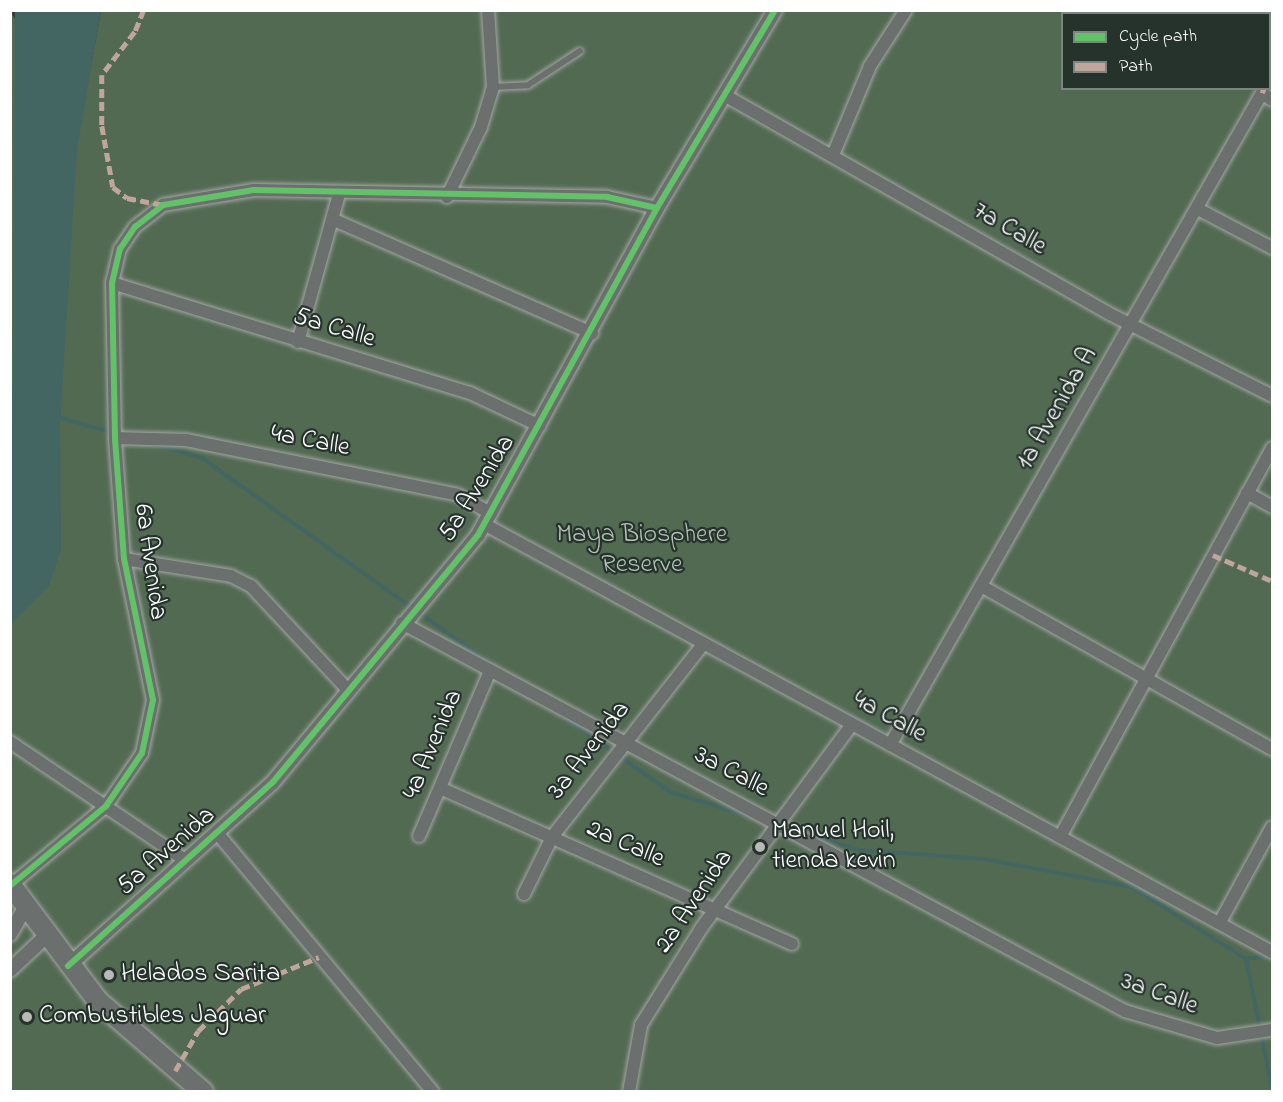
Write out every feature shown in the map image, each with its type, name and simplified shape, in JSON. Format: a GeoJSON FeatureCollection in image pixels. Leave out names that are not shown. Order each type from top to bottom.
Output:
{"type":"FeatureCollection","features":[{"type":"Feature","properties":{"kind":"highway"},"geometry":{"type":"LineString","coordinates":[[11,885],[45,937],[98,1001],[202,1092]]}},
{"type":"Feature","properties":{"kind":"street"},"geometry":{"type":"LineString","coordinates":[[447,197],[481,128],[493,87],[488,10]]}},
{"type":"Feature","properties":{"kind":"street","name":"5a Avenida"},"geometry":{"type":"LineString","coordinates":[[68,966],[185,860],[218,834],[273,782],[487,518],[592,333],[657,208],[726,96],[775,10]]}},
{"type":"Feature","properties":{"kind":"street"},"geometry":{"type":"LineString","coordinates":[[833,155],[870,66],[906,10]]}},
{"type":"Feature","properties":{"kind":"street","name":"7a Calle"},"geometry":{"type":"LineString","coordinates":[[726,96],[1133,323],[1272,396]]}},
{"type":"Feature","properties":{"kind":"street","name":"1a Avenida A"},"geometry":{"type":"LineString","coordinates":[[891,745],[1198,209],[1267,96]]}},
{"type":"Feature","properties":{"kind":"street","name":"6a Avenida"},"geometry":{"type":"LineString","coordinates":[[11,885],[106,806],[142,753],[153,700],[124,559],[116,438],[112,283],[120,249],[163,206],[254,190],[339,194]]}},
{"type":"Feature","properties":{"kind":"street"},"geometry":{"type":"LineString","coordinates":[[298,342],[334,220],[339,194],[607,197],[657,208]]}},
{"type":"Feature","properties":{"kind":"street"},"geometry":{"type":"LineString","coordinates":[[1198,209],[1272,248]]}},
{"type":"Feature","properties":{"kind":"street"},"geometry":{"type":"LineString","coordinates":[[334,220],[592,333]]}},
{"type":"Feature","properties":{"kind":"street","name":"5a Calle"},"geometry":{"type":"LineString","coordinates":[[112,283],[470,393],[540,426]]}},
{"type":"Feature","properties":{"kind":"street","name":"4a Calle"},"geometry":{"type":"LineString","coordinates":[[116,438],[197,443],[458,495],[487,518],[704,643],[1272,952]]}},
{"type":"Feature","properties":{"kind":"street"},"geometry":{"type":"LineString","coordinates":[[1060,837],[1272,448]]}},
{"type":"Feature","properties":{"kind":"street"},"geometry":{"type":"LineString","coordinates":[[1247,493],[1272,507]]}},
{"type":"Feature","properties":{"kind":"street"},"geometry":{"type":"LineString","coordinates":[[124,559],[231,576],[250,586],[348,690]]}},
{"type":"Feature","properties":{"kind":"street"},"geometry":{"type":"LineString","coordinates":[[983,587],[1272,749]]}},
{"type":"Feature","properties":{"kind":"street","name":"3a Calle"},"geometry":{"type":"LineString","coordinates":[[402,623],[1125,1011],[1217,1038],[1272,1030]]}},
{"type":"Feature","properties":{"kind":"street","name":"3a Avenida"},"geometry":{"type":"LineString","coordinates":[[524,894],[552,837],[704,643]]}},
{"type":"Feature","properties":{"kind":"street","name":"4a Avenida"},"geometry":{"type":"LineString","coordinates":[[419,836],[490,670]]}},
{"type":"Feature","properties":{"kind":"street","name":"2a Avenida"},"geometry":{"type":"LineString","coordinates":[[629,1092],[641,1025],[715,910],[852,724]]}},
{"type":"Feature","properties":{"kind":"street"},"geometry":{"type":"LineString","coordinates":[[10,742],[185,860]]}},
{"type":"Feature","properties":{"kind":"street","name":"2a Calle"},"geometry":{"type":"LineString","coordinates":[[440,788],[792,944]]}},
{"type":"Feature","properties":{"kind":"street"},"geometry":{"type":"LineString","coordinates":[[1220,922],[1272,827]]}},
{"type":"Feature","properties":{"kind":"street"},"geometry":{"type":"LineString","coordinates":[[218,834],[433,1092]]}},
{"type":"Feature","properties":{"kind":"street"},"geometry":{"type":"LineString","coordinates":[[10,934],[25,908]]}},
{"type":"Feature","properties":{"kind":"street"},"geometry":{"type":"LineString","coordinates":[[10,970],[45,937]]}},
{"type":"Feature","properties":{"kind":"lane"},"geometry":{"type":"LineString","coordinates":[[493,87],[528,85],[580,51]]}},
{"type":"Feature","properties":{"kind":"green space","name":"Maya Biosphere Reserve"},"geometry":{"type":"Polygon","coordinates":[[[10,11],[81,122],[101,11],[1272,11],[1272,1091],[11,1091],[10,11]]]}},
{"type":"Feature","properties":{"kind":"water"},"geometry":{"type":"Polygon","coordinates":[[[15,11],[101,11],[77,150],[60,424],[61,549],[49,586],[11,624],[15,11]]]}},
{"type":"Feature","properties":{"kind":"waterway"},"geometry":{"type":"LineString","coordinates":[[58,417],[114,433]]}},
{"type":"Feature","properties":{"kind":"waterway"},"geometry":{"type":"LineString","coordinates":[[153,444],[202,458],[489,663]]}},
{"type":"Feature","properties":{"kind":"waterway"},"geometry":{"type":"LineString","coordinates":[[561,715],[670,792],[753,817]]}},
{"type":"Feature","properties":{"kind":"waterway"},"geometry":{"type":"LineString","coordinates":[[806,834],[859,850],[984,859],[1132,887],[1246,959],[1272,1089]]}},
{"type":"Feature","properties":{"kind":"waterway"},"geometry":{"type":"LineString","coordinates":[[1247,959],[1269,955]]}},
{"type":"Feature","properties":{"kind":"marked path"},"geometry":{"type":"LineString","coordinates":[[144,10],[135,32],[102,75],[102,126],[113,187],[127,198],[163,205]]}},
{"type":"Feature","properties":{"kind":"marked path"},"geometry":{"type":"LineString","coordinates":[[1213,555],[1272,581]]}},
{"type":"Feature","properties":{"kind":"marked path"},"geometry":{"type":"LineString","coordinates":[[175,1071],[198,1031],[241,989],[319,957]]}},
{"type":"Feature","properties":{"kind":"cycle path"},"geometry":{"type":"LineString","coordinates":[[68,966],[273,782],[478,535],[657,208],[775,10]]}},
{"type":"Feature","properties":{"kind":"cycle path"},"geometry":{"type":"LineString","coordinates":[[11,885],[106,806],[142,753],[153,700],[124,559],[115,438],[112,283],[120,249],[135,227],[163,205],[254,190],[607,197],[657,208]]}},
{"type":"Feature","properties":{"kind":"place","name":"Manuel Hoil, tienda kevin"},"geometry":{"type":"Point","coordinates":[760,847]}},
{"type":"Feature","properties":{"kind":"place","name":"Helados Sarita"},"geometry":{"type":"Point","coordinates":[109,975]}},
{"type":"Feature","properties":{"kind":"place","name":"Combustibles Jaguar"},"geometry":{"type":"Point","coordinates":[27,1017]}}]}
